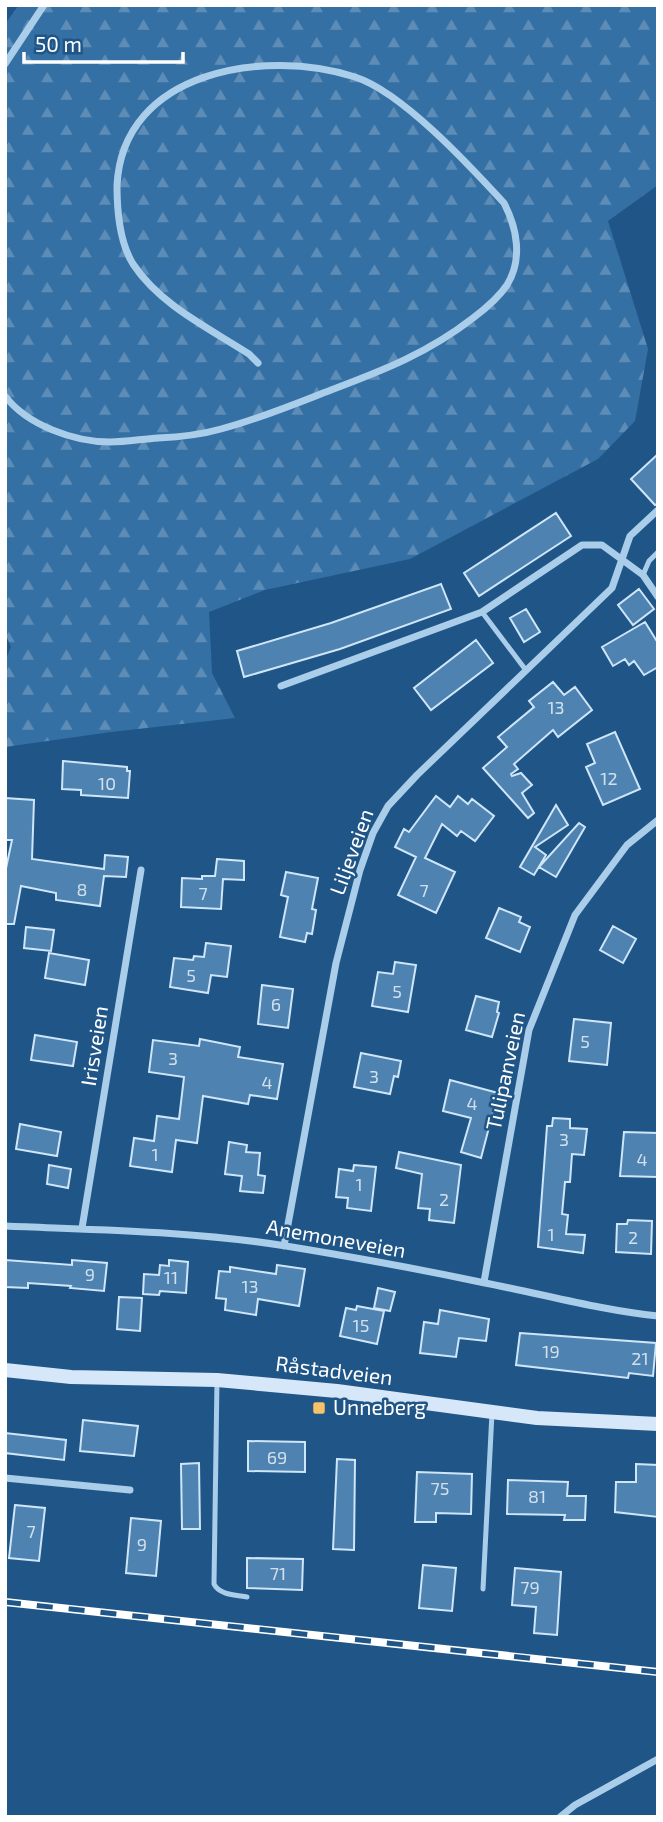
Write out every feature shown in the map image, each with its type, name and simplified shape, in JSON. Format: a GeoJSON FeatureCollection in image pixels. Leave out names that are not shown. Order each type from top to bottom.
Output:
{"type":"FeatureCollection","features":[{"type":"Feature","properties":{"kind":"main road","name":"Råstadveien"},"geometry":{"type":"LineString","coordinates":[[5,1370],[71,1377],[217,1380],[337,1391],[492,1413],[578,1421],[658,1424]]}},
{"type":"Feature","properties":{"kind":"street"},"geometry":{"type":"LineString","coordinates":[[5,64],[44,5]]}},
{"type":"Feature","properties":{"kind":"street"},"geometry":{"type":"LineString","coordinates":[[5,396],[37,422],[87,440],[110,442],[187,436],[242,424],[395,366],[451,335],[483,310],[507,285],[514,266],[517,242],[512,217],[505,203],[407,108],[356,77],[298,65],[264,65],[223,72],[196,81],[175,90],[153,105],[131,135],[118,169],[117,203],[131,261],[150,286],[249,354],[258,363]]}},
{"type":"Feature","properties":{"kind":"street","name":"Liljeveien"},"geometry":{"type":"LineString","coordinates":[[284,1246],[336,963],[360,870],[373,833],[388,806],[416,775],[612,588],[630,536],[658,510]]}},
{"type":"Feature","properties":{"kind":"street"},"geometry":{"type":"LineString","coordinates":[[281,686],[482,612],[582,545],[602,545],[643,575],[658,597]]}},
{"type":"Feature","properties":{"kind":"street","name":"Tulipanveien"},"geometry":{"type":"LineString","coordinates":[[484,1282],[529,1030],[575,915],[627,845],[658,820]]}},
{"type":"Feature","properties":{"kind":"street","name":"Irisveien"},"geometry":{"type":"LineString","coordinates":[[82,1228],[141,870]]}},
{"type":"Feature","properties":{"kind":"street","name":"Anemoneveien"},"geometry":{"type":"LineString","coordinates":[[5,1226],[192,1235],[284,1246],[484,1282],[623,1312],[658,1316]]}},
{"type":"Feature","properties":{"kind":"street"},"geometry":{"type":"LineString","coordinates":[[5,1478],[130,1490]]}},
{"type":"Feature","properties":{"kind":"street"},"geometry":{"type":"LineString","coordinates":[[560,1817],[575,1805],[658,1759]]}},
{"type":"Feature","properties":{"kind":"lane"},"geometry":{"type":"LineString","coordinates":[[643,575],[649,561],[658,552]]}},
{"type":"Feature","properties":{"kind":"lane"},"geometry":{"type":"LineString","coordinates":[[482,612],[525,669]]}},
{"type":"Feature","properties":{"kind":"lane"},"geometry":{"type":"LineString","coordinates":[[217,1380],[214,1584],[223,1592],[247,1597]]}},
{"type":"Feature","properties":{"kind":"lane"},"geometry":{"type":"LineString","coordinates":[[483,1589],[492,1413]]}},
{"type":"Feature","properties":{"kind":"green space"},"geometry":{"type":"Polygon","coordinates":[[[19,5],[658,5],[658,185],[608,221],[648,349],[635,421],[598,459],[410,559],[265,590],[209,612],[212,673],[235,718],[5,747],[5,661],[11,647],[5,633],[5,24],[19,5]]]}},
{"type":"Feature","properties":{"kind":"building"},"geometry":{"type":"Polygon","coordinates":[[[658,454],[658,504],[655,505],[631,479],[658,454]]]}},
{"type":"Feature","properties":{"kind":"building"},"geometry":{"type":"Polygon","coordinates":[[[556,513],[571,536],[479,596],[464,573],[556,513]]]}},
{"type":"Feature","properties":{"kind":"building"},"geometry":{"type":"Polygon","coordinates":[[[441,584],[451,609],[340,649],[244,677],[237,651],[331,623],[441,584]]]}},
{"type":"Feature","properties":{"kind":"building"},"geometry":{"type":"Polygon","coordinates":[[[639,589],[654,609],[633,625],[618,605],[639,589]]]}},
{"type":"Feature","properties":{"kind":"building"},"geometry":{"type":"Polygon","coordinates":[[[526,609],[540,632],[524,642],[510,618],[526,609]]]}},
{"type":"Feature","properties":{"kind":"building"},"geometry":{"type":"Polygon","coordinates":[[[645,622],[658,643],[658,667],[644,675],[634,661],[629,665],[625,659],[613,666],[602,647],[645,622]]]}},
{"type":"Feature","properties":{"kind":"building"},"geometry":{"type":"Polygon","coordinates":[[[476,640],[493,663],[431,710],[414,688],[476,640]]]}},
{"type":"Feature","properties":{"kind":"building"},"geometry":{"type":"Polygon","coordinates":[[[553,682],[564,695],[575,687],[592,710],[558,737],[553,730],[514,764],[518,769],[512,776],[521,773],[532,785],[522,793],[534,813],[528,818],[483,768],[507,747],[498,737],[534,707],[529,701],[553,682]]]}},
{"type":"Feature","properties":{"kind":"building"},"geometry":{"type":"Polygon","coordinates":[[[615,732],[640,789],[603,805],[586,767],[595,763],[587,744],[615,732]]]}},
{"type":"Feature","properties":{"kind":"building"},"geometry":{"type":"Polygon","coordinates":[[[63,761],[127,767],[127,771],[130,771],[128,798],[81,795],[81,790],[62,789],[63,761]]]}},
{"type":"Feature","properties":{"kind":"building"},"geometry":{"type":"Polygon","coordinates":[[[436,796],[450,807],[458,796],[468,804],[472,799],[494,816],[475,841],[461,831],[457,836],[442,824],[425,858],[455,872],[436,913],[398,895],[416,857],[395,847],[404,829],[409,832],[436,796]]]}},
{"type":"Feature","properties":{"kind":"building"},"geometry":{"type":"Polygon","coordinates":[[[5,798],[34,800],[32,859],[104,869],[105,855],[128,857],[126,877],[104,876],[100,906],[56,900],[56,893],[21,886],[14,924],[5,924],[5,873],[12,840],[5,840],[5,798]]]}},
{"type":"Feature","properties":{"kind":"building"},"geometry":{"type":"Polygon","coordinates":[[[556,805],[568,825],[535,847],[546,855],[534,875],[520,867],[556,805]]]}},
{"type":"Feature","properties":{"kind":"building"},"geometry":{"type":"Polygon","coordinates":[[[579,823],[585,827],[556,877],[539,867],[579,823]]]}},
{"type":"Feature","properties":{"kind":"building"},"geometry":{"type":"Polygon","coordinates":[[[217,859],[244,861],[244,880],[223,879],[221,909],[181,907],[182,878],[202,879],[202,876],[215,876],[217,859]]]}},
{"type":"Feature","properties":{"kind":"building"},"geometry":{"type":"Polygon","coordinates":[[[286,872],[318,878],[312,909],[316,910],[312,934],[307,933],[305,942],[280,937],[288,897],[281,895],[286,872]]]}},
{"type":"Feature","properties":{"kind":"building"},"geometry":{"type":"Polygon","coordinates":[[[499,908],[521,917],[519,922],[530,927],[520,952],[486,938],[499,908]]]}},
{"type":"Feature","properties":{"kind":"building"},"geometry":{"type":"Polygon","coordinates":[[[613,926],[636,939],[623,963],[600,950],[613,926]]]}},
{"type":"Feature","properties":{"kind":"building"},"geometry":{"type":"Polygon","coordinates":[[[26,927],[54,930],[51,951],[24,948],[26,927]]]}},
{"type":"Feature","properties":{"kind":"building"},"geometry":{"type":"Polygon","coordinates":[[[206,943],[231,946],[227,977],[211,975],[208,993],[170,987],[174,958],[193,960],[194,956],[204,957],[206,943]]]}},
{"type":"Feature","properties":{"kind":"building"},"geometry":{"type":"Polygon","coordinates":[[[49,953],[89,960],[85,985],[45,978],[49,953]]]}},
{"type":"Feature","properties":{"kind":"building"},"geometry":{"type":"Polygon","coordinates":[[[395,962],[416,965],[408,1012],[372,1006],[378,972],[393,974],[395,962]]]}},
{"type":"Feature","properties":{"kind":"building"},"geometry":{"type":"Polygon","coordinates":[[[262,985],[293,989],[288,1028],[258,1024],[262,985]]]}},
{"type":"Feature","properties":{"kind":"building"},"geometry":{"type":"Polygon","coordinates":[[[476,996],[499,1002],[499,1013],[492,1037],[466,1030],[476,996]]]}},
{"type":"Feature","properties":{"kind":"building"},"geometry":{"type":"Polygon","coordinates":[[[574,1019],[611,1023],[607,1065],[569,1061],[574,1019]]]}},
{"type":"Feature","properties":{"kind":"building"},"geometry":{"type":"Polygon","coordinates":[[[35,1035],[77,1042],[73,1066],[31,1060],[35,1035]]]}},
{"type":"Feature","properties":{"kind":"building"},"geometry":{"type":"Polygon","coordinates":[[[200,1039],[240,1047],[238,1057],[283,1064],[277,1099],[250,1095],[248,1104],[203,1096],[197,1143],[176,1140],[172,1172],[130,1166],[134,1138],[154,1141],[157,1116],[179,1119],[184,1077],[149,1072],[153,1040],[199,1046],[200,1039]]]}},
{"type":"Feature","properties":{"kind":"building"},"geometry":{"type":"Polygon","coordinates":[[[361,1053],[401,1061],[398,1077],[394,1076],[390,1094],[354,1087],[361,1053]]]}},
{"type":"Feature","properties":{"kind":"building"},"geometry":{"type":"Polygon","coordinates":[[[450,1080],[498,1093],[481,1158],[461,1152],[471,1118],[443,1111],[450,1080]]]}},
{"type":"Feature","properties":{"kind":"building"},"geometry":{"type":"Polygon","coordinates":[[[553,1118],[570,1119],[570,1128],[587,1129],[584,1155],[572,1154],[570,1182],[565,1182],[562,1214],[568,1215],[566,1234],[585,1235],[583,1253],[538,1247],[547,1126],[552,1126],[553,1118]]]}},
{"type":"Feature","properties":{"kind":"building"},"geometry":{"type":"Polygon","coordinates":[[[20,1124],[61,1132],[57,1156],[16,1149],[20,1124]]]}},
{"type":"Feature","properties":{"kind":"building"},"geometry":{"type":"Polygon","coordinates":[[[624,1132],[658,1133],[658,1177],[620,1176],[624,1132]]]}},
{"type":"Feature","properties":{"kind":"building"},"geometry":{"type":"Polygon","coordinates":[[[229,1142],[247,1145],[246,1152],[260,1153],[258,1175],[265,1176],[263,1193],[240,1191],[242,1176],[225,1174],[229,1142]]]}},
{"type":"Feature","properties":{"kind":"building"},"geometry":{"type":"Polygon","coordinates":[[[399,1152],[461,1165],[454,1223],[429,1220],[430,1209],[418,1208],[422,1174],[396,1168],[399,1152]]]}},
{"type":"Feature","properties":{"kind":"building"},"geometry":{"type":"Polygon","coordinates":[[[49,1165],[71,1169],[68,1188],[47,1184],[49,1165]]]}},
{"type":"Feature","properties":{"kind":"building"},"geometry":{"type":"Polygon","coordinates":[[[354,1165],[376,1167],[371,1211],[347,1208],[348,1198],[336,1197],[339,1169],[353,1171],[354,1165]]]}},
{"type":"Feature","properties":{"kind":"building"},"geometry":{"type":"Polygon","coordinates":[[[628,1220],[652,1221],[651,1254],[616,1252],[617,1224],[627,1224],[628,1220]]]}},
{"type":"Feature","properties":{"kind":"building"},"geometry":{"type":"Polygon","coordinates":[[[5,1260],[72,1265],[72,1260],[107,1263],[104,1291],[28,1283],[28,1288],[5,1287],[5,1260]]]}},
{"type":"Feature","properties":{"kind":"building"},"geometry":{"type":"Polygon","coordinates":[[[169,1260],[188,1262],[186,1293],[160,1291],[159,1295],[143,1294],[144,1274],[159,1275],[160,1265],[169,1266],[169,1260]]]}},
{"type":"Feature","properties":{"kind":"building"},"geometry":{"type":"Polygon","coordinates":[[[277,1265],[305,1269],[299,1306],[258,1299],[256,1315],[225,1310],[226,1299],[216,1298],[219,1271],[230,1272],[230,1267],[276,1274],[277,1265]]]}},
{"type":"Feature","properties":{"kind":"building"},"geometry":{"type":"Polygon","coordinates":[[[378,1288],[395,1292],[390,1311],[374,1308],[378,1288]]]}},
{"type":"Feature","properties":{"kind":"building"},"geometry":{"type":"Polygon","coordinates":[[[119,1297],[142,1298],[140,1331],[117,1329],[119,1297]]]}},
{"type":"Feature","properties":{"kind":"building"},"geometry":{"type":"Polygon","coordinates":[[[357,1306],[384,1311],[377,1344],[340,1336],[346,1308],[356,1310],[357,1306]]]}},
{"type":"Feature","properties":{"kind":"building"},"geometry":{"type":"Polygon","coordinates":[[[440,1310],[489,1319],[486,1341],[459,1338],[456,1357],[420,1353],[424,1322],[438,1324],[440,1310]]]}},
{"type":"Feature","properties":{"kind":"building"},"geometry":{"type":"Polygon","coordinates":[[[520,1333],[656,1343],[653,1376],[629,1373],[628,1378],[516,1365],[520,1333]]]}},
{"type":"Feature","properties":{"kind":"building"},"geometry":{"type":"Polygon","coordinates":[[[83,1420],[138,1426],[134,1456],[80,1451],[83,1420]]]}},
{"type":"Feature","properties":{"kind":"building"},"geometry":{"type":"Polygon","coordinates":[[[5,1433],[66,1440],[64,1460],[5,1453],[5,1433]]]}},
{"type":"Feature","properties":{"kind":"building"},"geometry":{"type":"Polygon","coordinates":[[[248,1441],[305,1442],[305,1472],[248,1471],[248,1441]]]}},
{"type":"Feature","properties":{"kind":"building"},"geometry":{"type":"Polygon","coordinates":[[[337,1459],[355,1460],[354,1550],[333,1549],[337,1459]]]}},
{"type":"Feature","properties":{"kind":"building"},"geometry":{"type":"Polygon","coordinates":[[[199,1463],[200,1529],[182,1529],[181,1464],[199,1463]]]}},
{"type":"Feature","properties":{"kind":"building"},"geometry":{"type":"Polygon","coordinates":[[[636,1464],[658,1465],[658,1517],[615,1512],[616,1482],[636,1482],[636,1464]]]}},
{"type":"Feature","properties":{"kind":"building"},"geometry":{"type":"Polygon","coordinates":[[[417,1472],[472,1474],[471,1514],[436,1513],[436,1522],[415,1522],[417,1472]]]}},
{"type":"Feature","properties":{"kind":"building"},"geometry":{"type":"Polygon","coordinates":[[[508,1480],[568,1482],[567,1496],[586,1496],[585,1520],[564,1520],[565,1515],[507,1514],[508,1480]]]}},
{"type":"Feature","properties":{"kind":"building"},"geometry":{"type":"Polygon","coordinates":[[[15,1505],[45,1508],[39,1561],[9,1558],[15,1505]]]}},
{"type":"Feature","properties":{"kind":"building"},"geometry":{"type":"Polygon","coordinates":[[[131,1518],[161,1521],[156,1576],[126,1573],[131,1518]]]}},
{"type":"Feature","properties":{"kind":"building"},"geometry":{"type":"Polygon","coordinates":[[[247,1558],[303,1559],[302,1590],[247,1588],[247,1558]]]}},
{"type":"Feature","properties":{"kind":"building"},"geometry":{"type":"Polygon","coordinates":[[[423,1565],[456,1568],[452,1611],[419,1608],[423,1565]]]}},
{"type":"Feature","properties":{"kind":"building"},"geometry":{"type":"Polygon","coordinates":[[[515,1568],[561,1572],[557,1635],[534,1633],[536,1607],[512,1605],[515,1568]]]}},
{"type":"Feature","properties":{"kind":"railway"},"geometry":{"type":"LineString","coordinates":[[5,1602],[658,1672]]}},
{"type":"Feature","properties":{"kind":"place","name":"Unneberg"},"geometry":{"type":"Point","coordinates":[319,1408]}}]}
